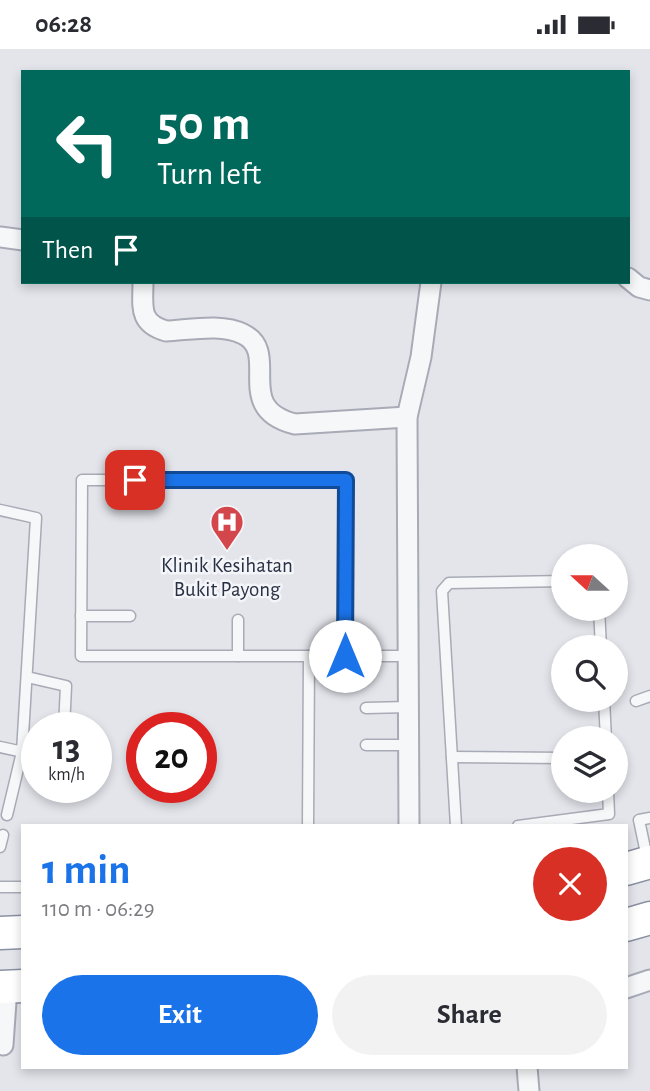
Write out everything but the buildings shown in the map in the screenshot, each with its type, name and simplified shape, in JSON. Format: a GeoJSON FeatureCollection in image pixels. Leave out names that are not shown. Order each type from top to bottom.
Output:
{"type":"FeatureCollection","features":[{"type":"Feature","properties":{"kind":"highway"},"geometry":{"type":"LineString","coordinates":[[628,924],[650,918]]}},
{"type":"Feature","properties":{"kind":"street"},"geometry":{"type":"LineString","coordinates":[[0,237],[21,240]]}},
{"type":"Feature","properties":{"kind":"street"},"geometry":{"type":"LineString","coordinates":[[630,280],[639,287],[650,290]]}},
{"type":"Feature","properties":{"kind":"street"},"geometry":{"type":"LineString","coordinates":[[143,284],[143,312],[157,328],[166,331],[229,329],[244,334],[255,342],[259,353],[260,391],[266,409],[279,420],[295,424],[407,417]]}},
{"type":"Feature","properties":{"kind":"street"},"geometry":{"type":"LineString","coordinates":[[409,824],[407,417],[421,357],[431,284]]}},
{"type":"Feature","properties":{"kind":"street"},"geometry":{"type":"LineString","coordinates":[[628,987],[650,980]]}},
{"type":"Feature","properties":{"kind":"street"},"geometry":{"type":"LineString","coordinates":[[9,1045],[10,986]]}},
{"type":"Feature","properties":{"kind":"street"},"geometry":{"type":"LineString","coordinates":[[527,1069],[529,1091]]}},
{"type":"Feature","properties":{"kind":"lane"},"geometry":{"type":"LineString","coordinates":[[345,656],[346,480],[82,480],[81,656],[238,656],[309,656],[345,656],[408,656]]}},
{"type":"Feature","properties":{"kind":"lane"},"geometry":{"type":"LineString","coordinates":[[0,510],[36,518],[24,712]]}},
{"type":"Feature","properties":{"kind":"lane"},"geometry":{"type":"LineString","coordinates":[[456,824],[442,591],[449,583],[551,581]]}},
{"type":"Feature","properties":{"kind":"lane"},"geometry":{"type":"LineString","coordinates":[[81,616],[130,616]]}},
{"type":"Feature","properties":{"kind":"lane"},"geometry":{"type":"LineString","coordinates":[[238,620],[238,656]]}},
{"type":"Feature","properties":{"kind":"lane"},"geometry":{"type":"LineString","coordinates":[[308,824],[309,656]]}},
{"type":"Feature","properties":{"kind":"lane"},"geometry":{"type":"LineString","coordinates":[[26,677],[66,686],[65,712]]}},
{"type":"Feature","properties":{"kind":"lane"},"geometry":{"type":"LineString","coordinates":[[636,701],[650,696]]}},
{"type":"Feature","properties":{"kind":"lane"},"geometry":{"type":"LineString","coordinates":[[366,708],[409,707]]}},
{"type":"Feature","properties":{"kind":"lane"},"geometry":{"type":"LineString","coordinates":[[366,745],[409,745]]}},
{"type":"Feature","properties":{"kind":"lane"},"geometry":{"type":"LineString","coordinates":[[0,747],[21,752]]}},
{"type":"Feature","properties":{"kind":"lane"},"geometry":{"type":"LineString","coordinates":[[7,815],[21,756]]}},
{"type":"Feature","properties":{"kind":"lane"},"geometry":{"type":"LineString","coordinates":[[452,757],[551,758]]}},
{"type":"Feature","properties":{"kind":"lane"},"geometry":{"type":"LineString","coordinates":[[533,824],[609,814],[609,803]]}},
{"type":"Feature","properties":{"kind":"lane"},"geometry":{"type":"LineString","coordinates":[[642,864],[639,820],[650,818]]}},
{"type":"Feature","properties":{"kind":"lane"},"geometry":{"type":"LineString","coordinates":[[0,847],[3,835]]}},
{"type":"Feature","properties":{"kind":"lane"},"geometry":{"type":"LineString","coordinates":[[0,887],[21,887]]}},
{"type":"Feature","properties":{"kind":"place","name":"Klinik Kesihatan Bukit Payong"},"geometry":{"type":"Point","coordinates":[227,552]}},
{"type":"Feature","properties":{"kind":"route"},"geometry":{"type":"LineString","coordinates":[[135,480],[346,480],[345,656]]}}]}
